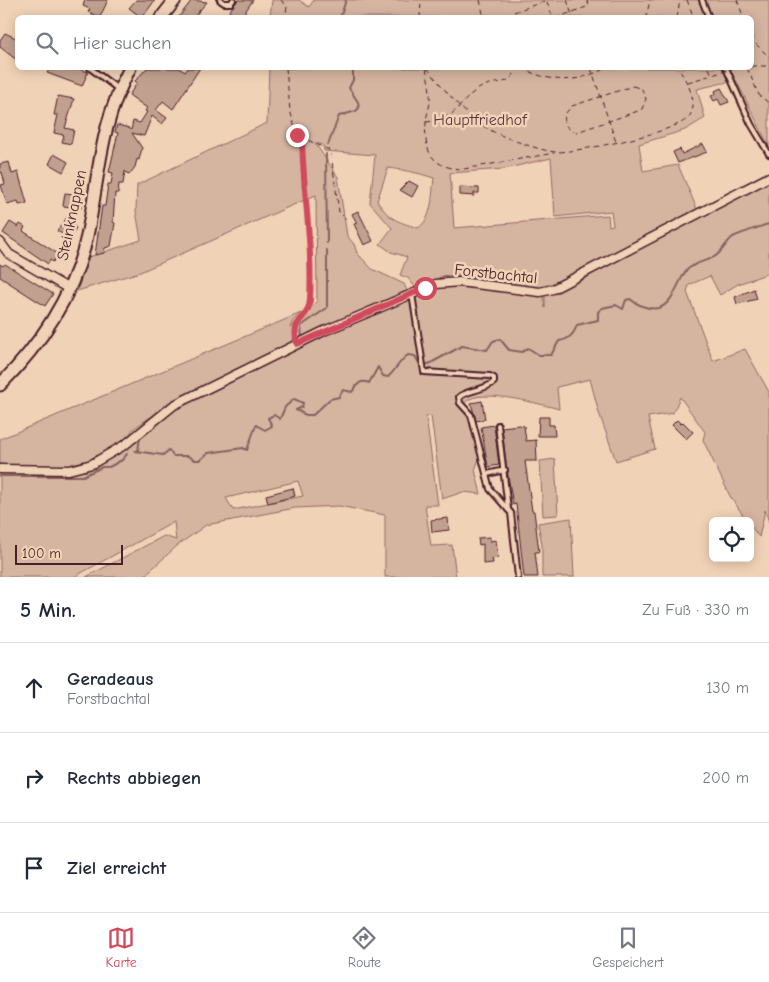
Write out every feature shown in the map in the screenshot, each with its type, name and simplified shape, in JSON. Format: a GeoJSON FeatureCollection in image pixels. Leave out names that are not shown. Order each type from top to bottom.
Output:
{"type":"FeatureCollection","features":[{"type":"Feature","properties":{"kind":"street"},"geometry":{"type":"LineString","coordinates":[[163,15],[175,0]]}},
{"type":"Feature","properties":{"kind":"street","name":"Steinknappen"},"geometry":{"type":"LineString","coordinates":[[0,385],[37,344],[69,289],[86,236],[101,147],[118,90],[129,70]]}},
{"type":"Feature","properties":{"kind":"street","name":"Forstbachtal"},"geometry":{"type":"LineString","coordinates":[[0,470],[69,470],[92,464],[126,444],[174,405],[297,344],[412,292],[436,284],[450,282],[546,291],[617,258],[769,177]]}},
{"type":"Feature","properties":{"kind":"street"},"geometry":{"type":"LineString","coordinates":[[0,242],[9,254],[69,289]]}},
{"type":"Feature","properties":{"kind":"lane"},"geometry":{"type":"LineString","coordinates":[[220,0],[224,3],[231,3],[233,0]]}},
{"type":"Feature","properties":{"kind":"lane"},"geometry":{"type":"LineString","coordinates":[[702,0],[708,15]]}},
{"type":"Feature","properties":{"kind":"lane"},"geometry":{"type":"LineString","coordinates":[[93,70],[118,90]]}},
{"type":"Feature","properties":{"kind":"lane"},"geometry":{"type":"LineString","coordinates":[[727,70],[751,124],[769,154]]}},
{"type":"Feature","properties":{"kind":"lane"},"geometry":{"type":"LineString","coordinates":[[412,292],[424,372],[490,376],[494,378],[491,386],[480,388],[459,397],[460,403],[471,415],[490,489],[511,513],[518,577]]}},
{"type":"Feature","properties":{"kind":"lane"},"geometry":{"type":"LineString","coordinates":[[498,425],[505,470],[508,511]]}},
{"type":"Feature","properties":{"kind":"lane"},"geometry":{"type":"LineString","coordinates":[[487,474],[505,470]]}},
{"type":"Feature","properties":{"kind":"path"},"geometry":{"type":"LineString","coordinates":[[281,0],[286,7],[285,15]]}},
{"type":"Feature","properties":{"kind":"path"},"geometry":{"type":"LineString","coordinates":[[420,15],[421,0]]}},
{"type":"Feature","properties":{"kind":"path"},"geometry":{"type":"LineString","coordinates":[[480,0],[483,15]]}},
{"type":"Feature","properties":{"kind":"path"},"geometry":{"type":"LineString","coordinates":[[505,15],[547,0],[552,15]]}},
{"type":"Feature","properties":{"kind":"path"},"geometry":{"type":"LineString","coordinates":[[567,0],[572,15]]}},
{"type":"Feature","properties":{"kind":"path"},"geometry":{"type":"LineString","coordinates":[[564,15],[589,6],[587,0]]}},
{"type":"Feature","properties":{"kind":"path"},"geometry":{"type":"LineString","coordinates":[[647,15],[650,0]]}},
{"type":"Feature","properties":{"kind":"path"},"geometry":{"type":"LineString","coordinates":[[678,15],[680,0]]}},
{"type":"Feature","properties":{"kind":"path"},"geometry":{"type":"LineString","coordinates":[[687,0],[693,15]]}},
{"type":"Feature","properties":{"kind":"path"},"geometry":{"type":"LineString","coordinates":[[736,0],[743,15]]}},
{"type":"Feature","properties":{"kind":"path"},"geometry":{"type":"LineString","coordinates":[[754,42],[769,57]]}},
{"type":"Feature","properties":{"kind":"path"},"geometry":{"type":"LineString","coordinates":[[754,66],[769,66]]}},
{"type":"Feature","properties":{"kind":"path"},"geometry":{"type":"LineString","coordinates":[[286,70],[290,110],[297,135],[329,150],[339,212],[346,219]]}},
{"type":"Feature","properties":{"kind":"path"},"geometry":{"type":"LineString","coordinates":[[427,70],[430,103],[426,122],[426,142],[430,154],[438,164],[449,169],[464,169],[616,142],[675,127],[689,118],[693,108],[693,99],[688,82],[679,70]]}},
{"type":"Feature","properties":{"kind":"path"},"geometry":{"type":"LineString","coordinates":[[429,70],[460,108],[494,132],[557,152]]}},
{"type":"Feature","properties":{"kind":"path"},"geometry":{"type":"LineString","coordinates":[[426,122],[447,118],[460,108],[475,92],[484,86],[506,83],[513,78],[519,70]]}},
{"type":"Feature","properties":{"kind":"path"},"geometry":{"type":"LineString","coordinates":[[525,70],[543,78],[568,80],[602,70]]}},
{"type":"Feature","properties":{"kind":"path"},"geometry":{"type":"LineString","coordinates":[[592,70],[616,142]]}},
{"type":"Feature","properties":{"kind":"path"},"geometry":{"type":"LineString","coordinates":[[710,70],[712,76]]}},
{"type":"Feature","properties":{"kind":"path"},"geometry":{"type":"LineString","coordinates":[[688,82],[728,70]]}},
{"type":"Feature","properties":{"kind":"path"},"geometry":{"type":"LineString","coordinates":[[748,70],[759,95],[769,103]]}},
{"type":"Feature","properties":{"kind":"path"},"geometry":{"type":"LineString","coordinates":[[638,86],[645,94],[645,104],[642,108],[610,122],[577,132],[568,128],[565,124],[565,114],[568,109],[601,96],[638,86]]}},
{"type":"Feature","properties":{"kind":"path"},"geometry":{"type":"LineString","coordinates":[[297,344],[294,333],[296,323],[305,315],[310,301],[308,216],[303,188],[302,138]]}},
{"type":"Feature","properties":{"kind":"green space","name":"Hauptfriedhof"},"geometry":{"type":"Polygon","coordinates":[[[272,0],[299,0],[309,7],[314,0],[769,0],[769,146],[736,80],[697,89],[705,118],[685,130],[639,144],[643,171],[678,165],[697,209],[615,255],[543,290],[545,308],[545,296],[769,181],[769,273],[738,284],[720,295],[710,276],[689,285],[687,292],[713,361],[745,349],[769,392],[769,522],[765,510],[759,537],[754,530],[754,517],[744,517],[730,496],[703,440],[705,432],[680,397],[673,413],[648,417],[655,449],[616,461],[599,413],[590,379],[557,387],[559,409],[514,399],[489,396],[470,399],[461,406],[472,425],[479,459],[475,470],[481,494],[463,492],[442,499],[431,416],[426,417],[438,505],[425,505],[431,546],[452,545],[456,577],[385,577],[385,515],[339,506],[295,508],[206,525],[178,545],[143,577],[86,577],[164,536],[176,540],[174,522],[74,577],[0,577],[0,439],[301,313],[293,321],[290,328],[317,302],[316,195],[140,272],[77,291],[89,257],[141,240],[136,211],[137,185],[267,123],[269,70],[754,70],[754,15],[270,15],[272,0]],[[315,143],[338,177],[347,236],[354,244],[357,253],[372,269],[404,284],[407,291],[404,299],[414,302],[418,293],[435,287],[430,282],[416,288],[408,278],[400,275],[407,257],[391,252],[380,244],[392,228],[370,203],[375,155],[324,151],[323,145],[315,143]],[[551,158],[504,169],[450,173],[454,228],[608,215],[609,226],[613,225],[611,211],[555,217],[551,158]],[[388,168],[377,201],[394,219],[418,228],[423,224],[429,212],[434,178],[388,168]],[[150,417],[133,429],[124,443],[80,466],[85,472],[129,447],[141,433],[155,424],[150,417]],[[298,481],[226,498],[233,510],[303,496],[298,481]]]}},
{"type":"Feature","properties":{"kind":"green space"},"geometry":{"type":"Polygon","coordinates":[[[555,459],[558,515],[543,516],[540,461],[555,459]]]}},
{"type":"Feature","properties":{"kind":"green space"},"geometry":{"type":"Polygon","coordinates":[[[571,518],[574,577],[542,577],[542,545],[538,523],[571,518]]]}},
{"type":"Feature","properties":{"kind":"building"},"geometry":{"type":"Polygon","coordinates":[[[85,0],[108,0],[101,15],[88,12],[90,9],[83,6],[85,0]]]}},
{"type":"Feature","properties":{"kind":"building"},"geometry":{"type":"Polygon","coordinates":[[[136,0],[155,0],[144,15],[138,15],[129,8],[136,0]]]}},
{"type":"Feature","properties":{"kind":"building"},"geometry":{"type":"Polygon","coordinates":[[[192,0],[207,2],[196,15],[180,15],[192,0]]]}},
{"type":"Feature","properties":{"kind":"building"},"geometry":{"type":"Polygon","coordinates":[[[238,0],[253,0],[243,15],[226,15],[238,0]]]}},
{"type":"Feature","properties":{"kind":"building"},"geometry":{"type":"Polygon","coordinates":[[[5,33],[15,38],[15,59],[0,47],[0,40],[5,33]]]}},
{"type":"Feature","properties":{"kind":"building"},"geometry":{"type":"Polygon","coordinates":[[[49,70],[82,70],[88,72],[82,86],[47,73],[49,70]]]}},
{"type":"Feature","properties":{"kind":"building"},"geometry":{"type":"Polygon","coordinates":[[[145,70],[182,70],[185,72],[186,70],[199,70],[173,109],[163,101],[156,110],[167,118],[162,124],[152,116],[144,136],[132,133],[142,148],[139,160],[137,159],[135,167],[129,175],[125,171],[123,184],[119,184],[118,193],[115,193],[113,222],[115,223],[111,246],[105,248],[104,253],[95,255],[102,206],[105,206],[108,184],[111,184],[113,173],[109,172],[118,133],[115,132],[117,125],[131,130],[133,121],[140,123],[147,112],[145,111],[147,108],[129,95],[137,83],[135,81],[145,70]]]}},
{"type":"Feature","properties":{"kind":"building"},"geometry":{"type":"Polygon","coordinates":[[[721,88],[729,102],[721,105],[718,99],[714,101],[711,96],[716,94],[715,91],[721,88]]]}},
{"type":"Feature","properties":{"kind":"building"},"geometry":{"type":"Polygon","coordinates":[[[58,96],[74,99],[65,128],[74,130],[71,144],[62,142],[64,135],[54,133],[58,115],[54,115],[58,96]]]}},
{"type":"Feature","properties":{"kind":"building"},"geometry":{"type":"Polygon","coordinates":[[[703,144],[707,152],[678,163],[673,152],[680,149],[682,154],[703,144]]]}},
{"type":"Feature","properties":{"kind":"building"},"geometry":{"type":"Polygon","coordinates":[[[54,154],[68,162],[63,172],[49,164],[54,154]]]}},
{"type":"Feature","properties":{"kind":"building"},"geometry":{"type":"Polygon","coordinates":[[[9,162],[12,174],[18,172],[27,203],[19,205],[18,201],[7,204],[1,185],[5,184],[2,172],[0,173],[0,164],[9,162]]]}},
{"type":"Feature","properties":{"kind":"building"},"geometry":{"type":"Polygon","coordinates":[[[409,181],[418,186],[412,197],[400,190],[409,181]]]}},
{"type":"Feature","properties":{"kind":"building"},"geometry":{"type":"Polygon","coordinates":[[[460,187],[479,188],[479,193],[474,193],[474,196],[460,195],[460,187]]]}},
{"type":"Feature","properties":{"kind":"building"},"geometry":{"type":"Polygon","coordinates":[[[65,193],[82,195],[81,208],[63,206],[65,193]]]}},
{"type":"Feature","properties":{"kind":"building"},"geometry":{"type":"Polygon","coordinates":[[[358,211],[373,241],[364,245],[354,224],[357,223],[352,214],[358,211]]]}},
{"type":"Feature","properties":{"kind":"building"},"geometry":{"type":"Polygon","coordinates":[[[68,216],[75,220],[72,225],[76,228],[70,238],[57,231],[68,216]]]}},
{"type":"Feature","properties":{"kind":"building"},"geometry":{"type":"Polygon","coordinates":[[[10,222],[18,227],[20,224],[25,227],[23,231],[58,254],[53,262],[50,260],[48,264],[3,233],[10,222]]]}},
{"type":"Feature","properties":{"kind":"building"},"geometry":{"type":"Polygon","coordinates":[[[0,264],[3,266],[5,264],[53,294],[45,306],[0,277],[0,264]]]}},
{"type":"Feature","properties":{"kind":"building"},"geometry":{"type":"Polygon","coordinates":[[[754,289],[757,299],[737,304],[735,297],[754,289]]]}},
{"type":"Feature","properties":{"kind":"building"},"geometry":{"type":"Polygon","coordinates":[[[482,401],[485,419],[476,421],[471,403],[482,401]]]}},
{"type":"Feature","properties":{"kind":"building"},"geometry":{"type":"Polygon","coordinates":[[[539,417],[549,417],[549,425],[554,425],[555,436],[538,436],[539,417]]]}},
{"type":"Feature","properties":{"kind":"building"},"geometry":{"type":"Polygon","coordinates":[[[677,420],[681,424],[683,422],[693,432],[686,439],[672,425],[677,420]]]}},
{"type":"Feature","properties":{"kind":"building"},"geometry":{"type":"Polygon","coordinates":[[[494,425],[499,465],[488,467],[481,427],[494,425]]]}},
{"type":"Feature","properties":{"kind":"building"},"geometry":{"type":"Polygon","coordinates":[[[524,426],[526,441],[536,440],[537,461],[525,461],[539,552],[535,552],[538,577],[524,577],[516,504],[513,505],[506,464],[502,427],[524,426]]]}},
{"type":"Feature","properties":{"kind":"building"},"geometry":{"type":"Polygon","coordinates":[[[293,488],[295,496],[268,503],[266,495],[293,488]]]}},
{"type":"Feature","properties":{"kind":"building"},"geometry":{"type":"Polygon","coordinates":[[[448,518],[449,530],[432,532],[431,520],[448,518]]]}},
{"type":"Feature","properties":{"kind":"building"},"geometry":{"type":"Polygon","coordinates":[[[490,537],[490,541],[496,540],[498,558],[492,559],[493,563],[483,564],[483,544],[479,545],[478,538],[490,537]]]}},
{"type":"Feature","properties":{"kind":"waterway"},"geometry":{"type":"LineString","coordinates":[[341,15],[346,0]]}},
{"type":"Feature","properties":{"kind":"waterway"},"geometry":{"type":"LineString","coordinates":[[328,145],[339,116],[356,111],[359,108],[358,102],[349,88],[353,80],[353,70]]}},
{"type":"Feature","properties":{"kind":"waterway"},"geometry":{"type":"LineString","coordinates":[[326,154],[327,243]]}},
{"type":"Feature","properties":{"kind":"waterway"},"geometry":{"type":"LineString","coordinates":[[135,451],[163,455],[169,450],[173,456],[188,456],[194,460],[200,460],[208,453],[243,448],[247,450],[256,425],[265,430],[272,426],[268,418],[274,415],[280,419],[285,407],[294,399],[303,403],[302,407],[296,410],[306,415],[313,415],[330,399],[339,397],[343,390],[352,392],[361,382],[369,383],[378,367],[383,376],[388,377],[408,355],[415,356],[419,363],[429,364],[462,346],[487,350],[493,341],[500,339],[509,350],[522,352],[528,348],[539,355],[551,355],[559,341],[571,336],[577,325],[598,320],[598,312],[602,308],[616,305],[623,309],[626,300],[630,299],[647,308],[664,306],[672,297],[683,275],[689,268],[717,255],[733,237],[769,224]]}},
{"type":"Feature","properties":{"kind":"waterway"},"geometry":{"type":"LineString","coordinates":[[302,338],[301,326],[327,308],[327,250]]}},
{"type":"Feature","properties":{"kind":"waterway"},"geometry":{"type":"LineString","coordinates":[[415,288],[445,276],[479,278]]}},
{"type":"Feature","properties":{"kind":"waterway"},"geometry":{"type":"LineString","coordinates":[[368,308],[405,292]]}},
{"type":"Feature","properties":{"kind":"waterway"},"geometry":{"type":"LineString","coordinates":[[136,430],[169,403]]}},
{"type":"Feature","properties":{"kind":"waterway"},"geometry":{"type":"LineString","coordinates":[[138,451],[140,437]]}},
{"type":"Feature","properties":{"kind":"waterway"},"geometry":{"type":"LineString","coordinates":[[0,476],[83,476],[102,467],[109,467],[122,460],[127,454]]}},
{"type":"Feature","properties":{"kind":"route"},"geometry":{"type":"LineString","coordinates":[[297,135],[302,138],[303,188],[308,216],[310,301],[305,315],[296,323],[294,333],[297,344],[412,292],[425,288]]}}]}
